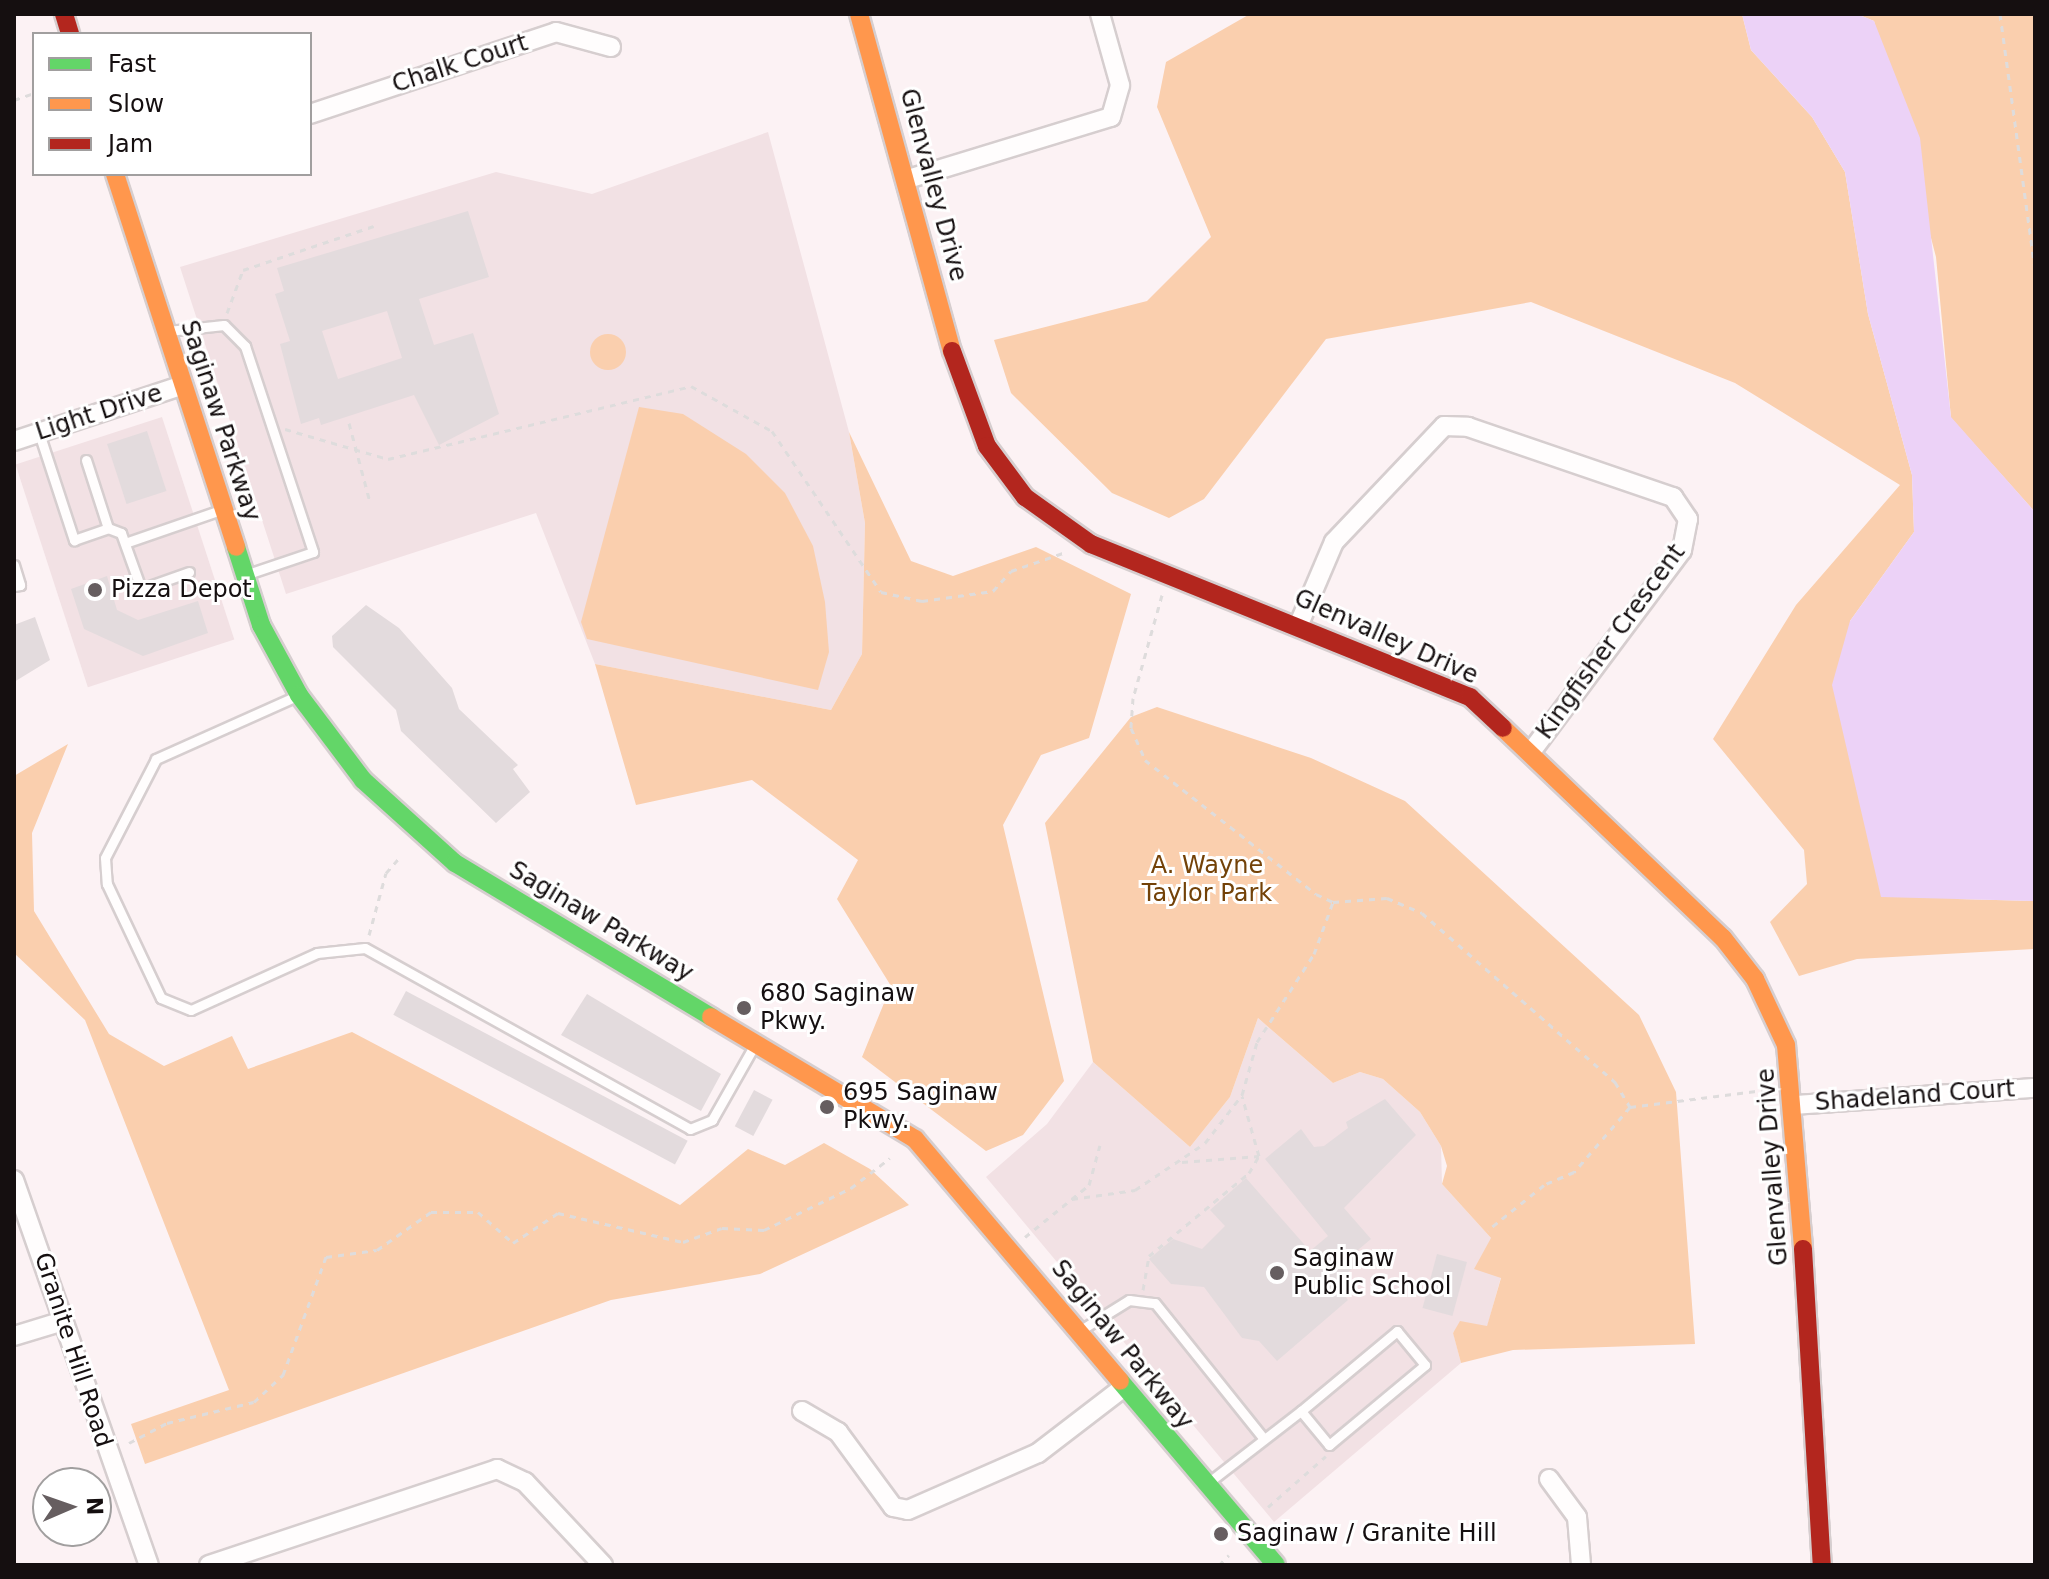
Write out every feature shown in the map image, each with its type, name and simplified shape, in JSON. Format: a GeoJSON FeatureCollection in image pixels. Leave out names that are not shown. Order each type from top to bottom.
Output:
{"type":"FeatureCollection","features":[{"type":"Feature","properties":{"kind":"street","name":"Glenvalley Drive"},"geometry":{"type":"LineString","coordinates":[[859,14],[908,179],[966,400],[987,446],[1025,497],[1091,544],[1299,624],[1470,697],[1723,938],[1755,979],[1786,1045],[1795,1105],[1822,1565]]}},
{"type":"Feature","properties":{"kind":"street"},"geometry":{"type":"LineString","coordinates":[[908,179],[1111,117],[1120,85],[1100,14]]}},
{"type":"Feature","properties":{"kind":"street","name":"Chalk Court"},"geometry":{"type":"LineString","coordinates":[[312,113],[556,32],[611,47]]}},
{"type":"Feature","properties":{"kind":"street","name":"Saginaw Parkway"},"geometry":{"type":"LineString","coordinates":[[119,176],[245,575],[299,695],[363,780],[455,863],[915,1139],[1012,1247],[1124,1387],[1276,1565]]}},
{"type":"Feature","properties":{"kind":"street","name":"Light Drive"},"geometry":{"type":"LineString","coordinates":[[14,441],[183,385]]}},
{"type":"Feature","properties":{"kind":"street","name":"Kingfisher Crescent"},"geometry":{"type":"LineString","coordinates":[[1299,624],[1334,542],[1444,426],[1468,427],[1673,497],[1688,519],[1682,550],[1531,752]]}},
{"type":"Feature","properties":{"kind":"street"},"geometry":{"type":"LineString","coordinates":[[2034,1088],[2035,1107]]}},
{"type":"Feature","properties":{"kind":"street","name":"Shadeland Court"},"geometry":{"type":"LineString","coordinates":[[1795,1105],[2034,1088]]}},
{"type":"Feature","properties":{"kind":"street","name":"Granite Hill Road"},"geometry":{"type":"LineString","coordinates":[[14,1180],[149,1565]]}},
{"type":"Feature","properties":{"kind":"street"},"geometry":{"type":"LineString","coordinates":[[14,1336],[63,1321]]}},
{"type":"Feature","properties":{"kind":"street"},"geometry":{"type":"LineString","coordinates":[[802,1411],[838,1432],[893,1507],[908,1510],[1038,1453],[1124,1387]]}},
{"type":"Feature","properties":{"kind":"street"},"geometry":{"type":"LineString","coordinates":[[209,1565],[497,1469],[525,1482],[603,1565]]}},
{"type":"Feature","properties":{"kind":"street"},"geometry":{"type":"LineString","coordinates":[[1549,1479],[1577,1517],[1581,1565]]}},
{"type":"Feature","properties":{"kind":"lane"},"geometry":{"type":"LineString","coordinates":[[166,331],[224,325],[245,346],[313,552],[245,575]]}},
{"type":"Feature","properties":{"kind":"lane"},"geometry":{"type":"LineString","coordinates":[[39,433],[74,540],[108,528]]}},
{"type":"Feature","properties":{"kind":"lane"},"geometry":{"type":"LineString","coordinates":[[86,460],[108,528],[125,543],[141,589],[189,572]]}},
{"type":"Feature","properties":{"kind":"lane"},"geometry":{"type":"LineString","coordinates":[[125,543],[224,509]]}},
{"type":"Feature","properties":{"kind":"lane"},"geometry":{"type":"LineString","coordinates":[[14,565],[20,585],[14,586]]}},
{"type":"Feature","properties":{"kind":"lane"},"geometry":{"type":"LineString","coordinates":[[299,695],[156,759],[103,871],[161,998],[175,1008],[219,1000],[317,953],[365,948],[678,1128],[712,1120],[757,1042]]}},
{"type":"Feature","properties":{"kind":"lane"},"geometry":{"type":"LineString","coordinates":[[1079,1331],[1141,1299],[1155,1303],[1264,1439]]}},
{"type":"Feature","properties":{"kind":"lane"},"geometry":{"type":"LineString","coordinates":[[1207,1484],[1397,1331],[1425,1365],[1329,1445],[1301,1411]]}},
{"type":"Feature","properties":{"kind":"path"},"geometry":{"type":"LineString","coordinates":[[2000,14],[2035,269]]}},
{"type":"Feature","properties":{"kind":"path"},"geometry":{"type":"LineString","coordinates":[[224,325],[243,270],[374,226]]}},
{"type":"Feature","properties":{"kind":"path"},"geometry":{"type":"LineString","coordinates":[[271,426],[388,459],[425,453],[691,386],[772,431],[881,592],[922,601],[993,591],[1011,571],[1066,552]]}},
{"type":"Feature","properties":{"kind":"path"},"geometry":{"type":"LineString","coordinates":[[349,423],[370,502]]}},
{"type":"Feature","properties":{"kind":"path"},"geometry":{"type":"LineString","coordinates":[[1165,584],[1133,698],[1131,728],[1145,760],[1333,902],[1387,898],[1422,913],[1615,1082],[1630,1107]]}},
{"type":"Feature","properties":{"kind":"path"},"geometry":{"type":"LineString","coordinates":[[365,948],[386,873],[399,858]]}},
{"type":"Feature","properties":{"kind":"path"},"geometry":{"type":"LineString","coordinates":[[1072,1199],[1135,1190],[1182,1162],[1242,1095],[1257,1042],[1314,954],[1333,902]]}},
{"type":"Feature","properties":{"kind":"path"},"geometry":{"type":"LineString","coordinates":[[1488,1230],[1544,1185],[1574,1172],[1630,1107],[1780,1088]]}},
{"type":"Feature","properties":{"kind":"path"},"geometry":{"type":"LineString","coordinates":[[1141,1299],[1149,1256],[1249,1173],[1259,1156],[1242,1095]]}},
{"type":"Feature","properties":{"kind":"path"},"geometry":{"type":"LineString","coordinates":[[1012,1247],[1089,1185],[1100,1145]]}},
{"type":"Feature","properties":{"kind":"path"},"geometry":{"type":"LineString","coordinates":[[1182,1162],[1259,1156]]}},
{"type":"Feature","properties":{"kind":"path"},"geometry":{"type":"LineString","coordinates":[[129,1443],[167,1423],[254,1402],[283,1375],[326,1257],[377,1250],[431,1212],[478,1212],[513,1243],[558,1213],[683,1242],[722,1228],[764,1230],[851,1188],[890,1158]]}},
{"type":"Feature","properties":{"kind":"path"},"geometry":{"type":"LineString","coordinates":[[1268,1507],[1324,1464],[1329,1445]]}},
{"type":"Feature","properties":{"kind":"path"},"geometry":{"type":"LineString","coordinates":[[1219,1565],[1229,1555]]}},
{"type":"Feature","properties":{"kind":"shaded area"},"geometry":{"type":"Polygon","coordinates":[[[1742,14],[1857,14],[1874,21],[1920,138],[1951,417],[2035,512],[2035,901],[1881,897],[1832,685],[1850,621],[1914,532],[1912,475],[1868,314],[1845,172],[1812,117],[1751,50],[1742,14]]]}},
{"type":"Feature","properties":{"kind":"shaded area"},"geometry":{"type":"Polygon","coordinates":[[[768,132],[849,432],[865,523],[862,654],[831,710],[595,664],[536,513],[286,594],[180,267],[496,172],[592,194],[768,132]]]}},
{"type":"Feature","properties":{"kind":"shaded area"},"geometry":{"type":"Polygon","coordinates":[[[162,417],[234,640],[88,687],[16,465],[162,417]]]}},
{"type":"Feature","properties":{"kind":"shaded area","name":"Saginaw Public School"},"geometry":{"type":"Polygon","coordinates":[[[1258,1018],[1333,1083],[1360,1072],[1383,1079],[1420,1112],[1441,1146],[1442,1184],[1491,1238],[1501,1277],[1487,1327],[1453,1332],[1461,1363],[1274,1522],[986,1177],[1047,1124],[1093,1062],[1190,1147],[1230,1097],[1258,1018]]]}},
{"type":"Feature","properties":{"kind":"green space"},"geometry":{"type":"Polygon","coordinates":[[[1250,14],[1742,14],[1751,50],[1812,117],[1845,172],[1868,314],[1912,475],[1914,532],[1850,621],[1957,899],[2035,901],[2035,949],[1857,959],[1799,976],[1770,922],[1807,884],[1804,850],[1713,739],[1796,605],[1900,485],[1735,383],[1531,302],[1326,339],[1204,499],[1169,518],[1112,493],[1011,393],[994,340],[1147,301],[1211,237],[1157,107],[1166,62],[1250,14]]]}},
{"type":"Feature","properties":{"kind":"green space"},"geometry":{"type":"Polygon","coordinates":[[[1857,14],[2035,14],[2035,512],[1951,418],[1936,257],[1874,21],[1857,14]]]}},
{"type":"Feature","properties":{"kind":"green space"},"geometry":{"type":"Polygon","coordinates":[[[608,334],[620,340],[626,352],[620,364],[608,370],[596,364],[590,352],[596,340],[608,334]]]}},
{"type":"Feature","properties":{"kind":"green space"},"geometry":{"type":"Polygon","coordinates":[[[639,407],[683,414],[746,454],[785,493],[813,546],[825,602],[829,652],[818,690],[587,639],[581,622],[639,407]]]}},
{"type":"Feature","properties":{"kind":"green space"},"geometry":{"type":"Polygon","coordinates":[[[849,432],[911,561],[953,576],[1036,547],[1131,594],[1089,738],[1041,755],[1003,825],[1064,1081],[1023,1135],[986,1151],[862,1057],[891,986],[837,899],[858,860],[752,780],[636,805],[595,664],[831,710],[862,654],[865,523],[849,432]]]}},
{"type":"Feature","properties":{"kind":"green space","name":"A. Wayne Taylor Park"},"geometry":{"type":"Polygon","coordinates":[[[1157,707],[1311,758],[1405,801],[1639,1015],[1676,1092],[1695,1344],[1513,1350],[1461,1363],[1453,1333],[1460,1321],[1487,1326],[1501,1278],[1474,1269],[1491,1238],[1442,1184],[1447,1166],[1441,1146],[1420,1112],[1383,1079],[1360,1072],[1333,1083],[1258,1018],[1230,1097],[1190,1147],[1093,1062],[1045,823],[1131,717],[1157,707]]]}},
{"type":"Feature","properties":{"kind":"green space"},"geometry":{"type":"Polygon","coordinates":[[[68,744],[32,833],[34,911],[109,1034],[164,1066],[232,1036],[248,1069],[352,1032],[680,1205],[748,1149],[785,1165],[824,1143],[870,1169],[909,1205],[760,1274],[611,1300],[145,1464],[131,1424],[229,1390],[85,1020],[14,953],[14,776],[68,744]]]}},
{"type":"Feature","properties":{"kind":"building"},"geometry":{"type":"Polygon","coordinates":[[[468,211],[489,277],[419,299],[434,345],[473,333],[499,414],[439,445],[414,395],[321,425],[319,418],[301,424],[280,344],[290,341],[275,294],[284,291],[277,268],[468,211]],[[387,311],[322,331],[338,379],[402,358],[387,311]]]}},
{"type":"Feature","properties":{"kind":"building"},"geometry":{"type":"Polygon","coordinates":[[[147,431],[166,491],[127,504],[107,444],[147,431]]]}},
{"type":"Feature","properties":{"kind":"building"},"geometry":{"type":"Polygon","coordinates":[[[107,576],[117,610],[138,620],[198,601],[208,633],[143,656],[84,629],[71,589],[107,576]]]}},
{"type":"Feature","properties":{"kind":"building"},"geometry":{"type":"Polygon","coordinates":[[[366,605],[399,628],[452,688],[459,709],[518,765],[513,769],[530,792],[496,823],[401,731],[396,710],[333,647],[332,636],[366,605]]]}},
{"type":"Feature","properties":{"kind":"building"},"geometry":{"type":"Polygon","coordinates":[[[35,617],[50,660],[14,682],[14,625],[35,617]]]}},
{"type":"Feature","properties":{"kind":"building"},"geometry":{"type":"Polygon","coordinates":[[[406,991],[688,1141],[675,1165],[393,1015],[406,991]]]}},
{"type":"Feature","properties":{"kind":"building"},"geometry":{"type":"Polygon","coordinates":[[[587,994],[721,1074],[701,1111],[561,1035],[587,994]]]}},
{"type":"Feature","properties":{"kind":"building"},"geometry":{"type":"Polygon","coordinates":[[[754,1090],[773,1100],[753,1136],[735,1126],[754,1090]]]}},
{"type":"Feature","properties":{"kind":"building"},"geometry":{"type":"Polygon","coordinates":[[[1385,1099],[1416,1135],[1344,1208],[1371,1239],[1358,1250],[1365,1258],[1335,1283],[1348,1300],[1277,1361],[1259,1341],[1242,1338],[1204,1287],[1171,1284],[1149,1259],[1173,1239],[1202,1249],[1225,1226],[1210,1210],[1246,1178],[1310,1251],[1328,1236],[1265,1159],[1301,1129],[1314,1147],[1324,1146],[1348,1128],[1346,1122],[1385,1099]]]}},
{"type":"Feature","properties":{"kind":"building"},"geometry":{"type":"Polygon","coordinates":[[[1437,1254],[1467,1262],[1452,1316],[1423,1308],[1437,1254]]]}},
{"type":"Feature","properties":{"kind":"traffic: fast"},"geometry":{"type":"LineString","coordinates":[[236,547],[261,625],[299,695],[363,780],[455,863],[711,1017]]}},
{"type":"Feature","properties":{"kind":"traffic: fast"},"geometry":{"type":"LineString","coordinates":[[1120,1381],[1276,1565]]}},
{"type":"Feature","properties":{"kind":"traffic: slow"},"geometry":{"type":"LineString","coordinates":[[859,14],[952,351]]}},
{"type":"Feature","properties":{"kind":"traffic: slow"},"geometry":{"type":"LineString","coordinates":[[116,176],[236,547]]}},
{"type":"Feature","properties":{"kind":"traffic: slow"},"geometry":{"type":"LineString","coordinates":[[1503,728],[1723,938],[1755,979],[1786,1045],[1803,1249]]}},
{"type":"Feature","properties":{"kind":"traffic: slow"},"geometry":{"type":"LineString","coordinates":[[711,1017],[915,1139],[1120,1381]]}},
{"type":"Feature","properties":{"kind":"traffic: jam"},"geometry":{"type":"LineString","coordinates":[[64,14],[69,32]]}},
{"type":"Feature","properties":{"kind":"traffic: jam"},"geometry":{"type":"LineString","coordinates":[[952,351],[987,446],[1025,497],[1091,544],[1470,697],[1503,728]]}},
{"type":"Feature","properties":{"kind":"traffic: jam"},"geometry":{"type":"LineString","coordinates":[[1803,1249],[1822,1565]]}},
{"type":"Feature","properties":{"kind":"place","name":"Pizza Depot"},"geometry":{"type":"Point","coordinates":[95,590]}},
{"type":"Feature","properties":{"kind":"place","name":"680 Saginaw Pkwy."},"geometry":{"type":"Point","coordinates":[744,1008]}},
{"type":"Feature","properties":{"kind":"place","name":"695 Saginaw Pkwy."},"geometry":{"type":"Point","coordinates":[827,1107]}},
{"type":"Feature","properties":{"kind":"place","name":"Saginaw Public School"},"geometry":{"type":"Point","coordinates":[1277,1273]}},
{"type":"Feature","properties":{"kind":"place","name":"Saginaw / Granite Hill"},"geometry":{"type":"Point","coordinates":[1221,1534]}}]}
